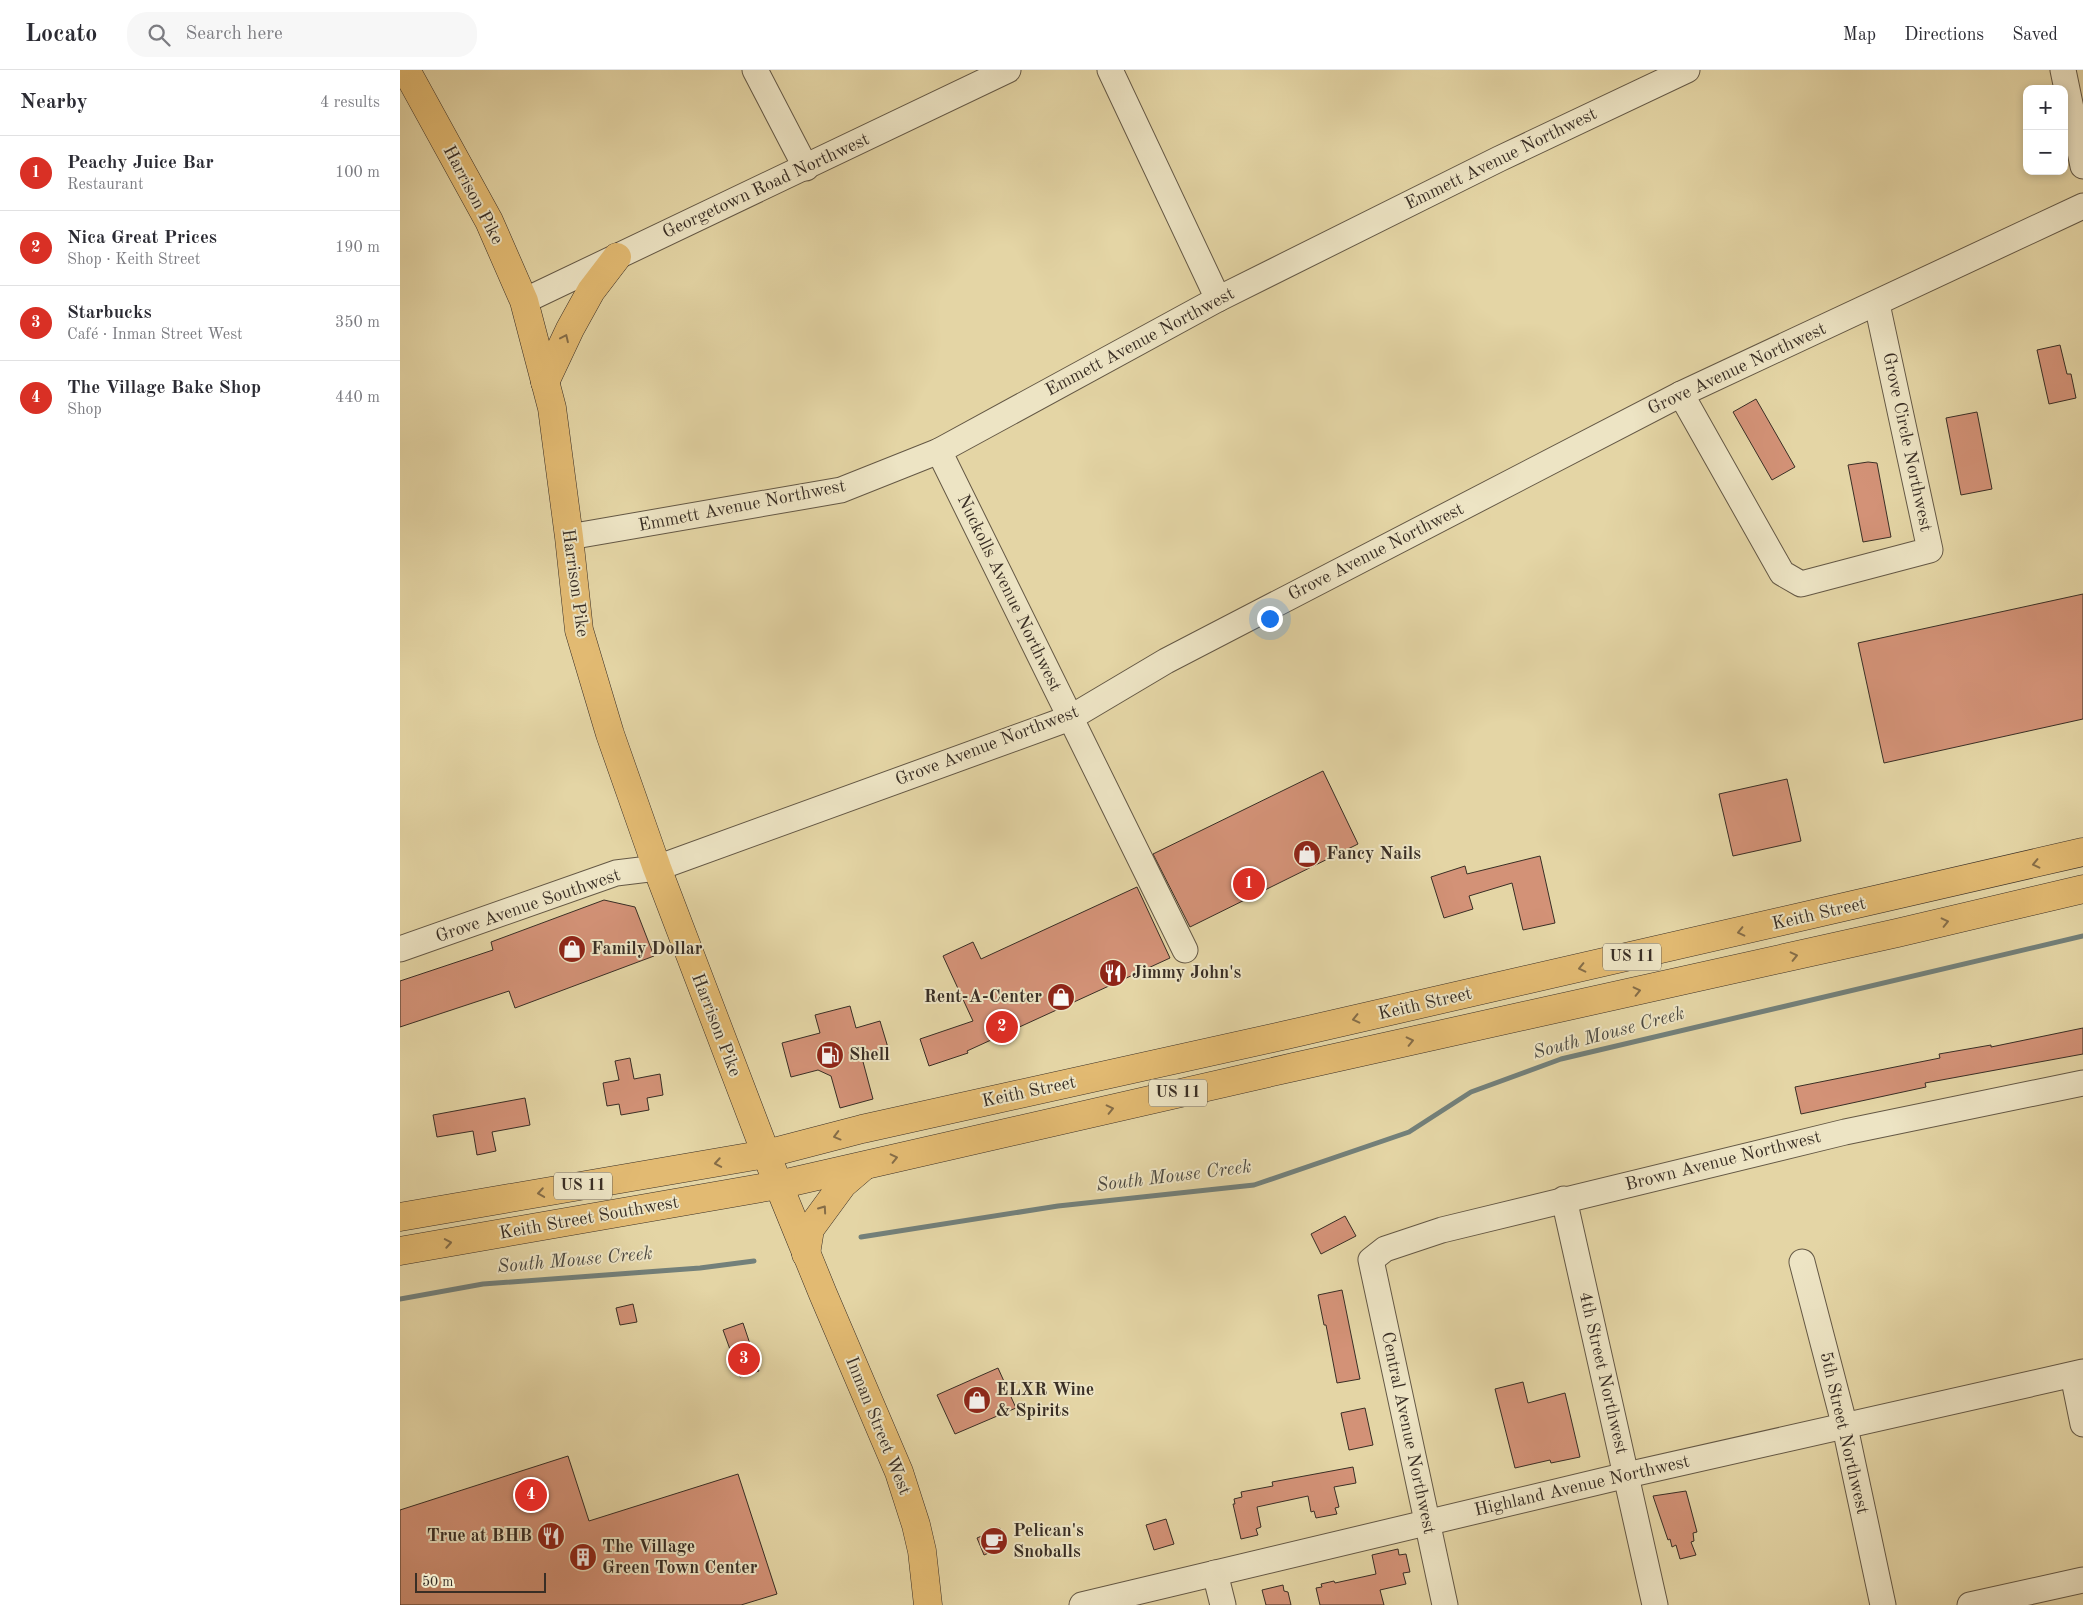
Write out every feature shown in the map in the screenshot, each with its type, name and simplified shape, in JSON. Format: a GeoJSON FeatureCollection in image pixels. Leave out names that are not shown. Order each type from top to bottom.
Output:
{"type":"FeatureCollection","features":[{"type":"Feature","properties":{"kind":"main road","name":"Harrison Pike"},"geometry":{"type":"LineString","coordinates":[[406,70],[489,221],[524,301],[552,408],[569,537],[578,630],[610,734],[657,868],[778,1185]]}},
{"type":"Feature","properties":{"kind":"main road"},"geometry":{"type":"LineString","coordinates":[[545,382],[570,328],[586,299],[617,257]]}},
{"type":"Feature","properties":{"kind":"main road","name":"Keith Street"},"geometry":{"type":"LineString","coordinates":[[766,1154],[862,1130],[1889,898],[2083,852]]}},
{"type":"Feature","properties":{"kind":"main road","name":"Keith Street"},"geometry":{"type":"LineString","coordinates":[[778,1185],[1294,1067],[1898,933],[2083,889]]}},
{"type":"Feature","properties":{"kind":"main road"},"geometry":{"type":"LineString","coordinates":[[1889,898],[1898,933]]}},
{"type":"Feature","properties":{"kind":"main road"},"geometry":{"type":"LineString","coordinates":[[1286,1035],[1294,1067]]}},
{"type":"Feature","properties":{"kind":"main road","name":"Keith Street Southwest"},"geometry":{"type":"LineString","coordinates":[[400,1217],[766,1154]]}},
{"type":"Feature","properties":{"kind":"main road"},"geometry":{"type":"LineString","coordinates":[[806,1254],[810,1229],[824,1208],[842,1184],[866,1165]]}},
{"type":"Feature","properties":{"kind":"main road","name":"Keith Street Southwest"},"geometry":{"type":"LineString","coordinates":[[400,1252],[778,1185]]}},
{"type":"Feature","properties":{"kind":"main road","name":"Inman Street West"},"geometry":{"type":"LineString","coordinates":[[778,1185],[899,1472],[922,1550],[928,1605]]}},
{"type":"Feature","properties":{"kind":"street"},"geometry":{"type":"LineString","coordinates":[[755,70],[806,168]]}},
{"type":"Feature","properties":{"kind":"street","name":"Georgetown Road Northwest"},"geometry":{"type":"LineString","coordinates":[[524,301],[1008,70]]}},
{"type":"Feature","properties":{"kind":"street"},"geometry":{"type":"LineString","coordinates":[[1110,70],[1218,299]]}},
{"type":"Feature","properties":{"kind":"street","name":"Emmett Avenue Northwest"},"geometry":{"type":"LineString","coordinates":[[569,537],[840,490],[939,451],[1218,299],[1499,158],[1687,70]]}},
{"type":"Feature","properties":{"kind":"street"},"geometry":{"type":"LineString","coordinates":[[2063,70],[2083,166]]}},
{"type":"Feature","properties":{"kind":"street","name":"Grove Avenue Northwest"},"geometry":{"type":"LineString","coordinates":[[657,868],[1070,718],[1166,660],[1681,394],[1877,304],[2083,206]]}},
{"type":"Feature","properties":{"kind":"street","name":"Grove Circle Northwest"},"geometry":{"type":"LineString","coordinates":[[1681,394],[1782,573],[1801,584],[1930,550],[1877,304]]}},
{"type":"Feature","properties":{"kind":"street","name":"Nuckolls Avenue Northwest"},"geometry":{"type":"LineString","coordinates":[[939,451],[1185,950]]}},
{"type":"Feature","properties":{"kind":"street","name":"Grove Avenue Southwest"},"geometry":{"type":"LineString","coordinates":[[400,949],[616,873],[657,868]]}},
{"type":"Feature","properties":{"kind":"street","name":"Brown Avenue Northwest"},"geometry":{"type":"LineString","coordinates":[[1371,1260],[1385,1249],[1442,1230],[1845,1132],[2083,1083]]}},
{"type":"Feature","properties":{"kind":"street","name":"4th Street Northwest"},"geometry":{"type":"LineString","coordinates":[[1564,1200],[1655,1605]]}},
{"type":"Feature","properties":{"kind":"street","name":"Central Avenue Northwest"},"geometry":{"type":"LineString","coordinates":[[1371,1260],[1444,1605]]}},
{"type":"Feature","properties":{"kind":"street","name":"5th Street Northwest"},"geometry":{"type":"LineString","coordinates":[[1802,1262],[1845,1427],[1883,1605]]}},
{"type":"Feature","properties":{"kind":"street"},"geometry":{"type":"LineString","coordinates":[[2078,1373],[2083,1424]]}},
{"type":"Feature","properties":{"kind":"street","name":"Highland Avenue Northwest"},"geometry":{"type":"LineString","coordinates":[[1082,1605],[1627,1475],[2078,1373]]}},
{"type":"Feature","properties":{"kind":"street"},"geometry":{"type":"LineString","coordinates":[[1216,1573],[1223,1605]]}},
{"type":"Feature","properties":{"kind":"street"},"geometry":{"type":"LineString","coordinates":[[1970,1605],[2083,1580]]}},
{"type":"Feature","properties":{"kind":"building"},"geometry":{"type":"Polygon","coordinates":[[[2060,345],[2067,374],[2071,374],[2076,398],[2049,404],[2037,350],[2060,345]]]}},
{"type":"Feature","properties":{"kind":"building"},"geometry":{"type":"Polygon","coordinates":[[[1756,399],[1795,467],[1772,480],[1733,412],[1756,399]]]}},
{"type":"Feature","properties":{"kind":"building"},"geometry":{"type":"Polygon","coordinates":[[[1977,412],[1992,489],[1961,495],[1946,418],[1977,412]]]}},
{"type":"Feature","properties":{"kind":"building"},"geometry":{"type":"Polygon","coordinates":[[[1868,462],[1877,463],[1891,537],[1863,542],[1848,465],[1868,462]]]}},
{"type":"Feature","properties":{"kind":"building"},"geometry":{"type":"Polygon","coordinates":[[[2083,594],[2083,719],[1884,763],[1858,643],[2083,594]]]}},
{"type":"Feature","properties":{"kind":"building"},"geometry":{"type":"Polygon","coordinates":[[[1323,771],[1358,844],[1190,927],[1153,854],[1323,771]]]}},
{"type":"Feature","properties":{"kind":"building"},"geometry":{"type":"Polygon","coordinates":[[[1787,779],[1801,841],[1733,856],[1719,794],[1787,779]]]}},
{"type":"Feature","properties":{"kind":"building"},"geometry":{"type":"Polygon","coordinates":[[[1540,856],[1555,923],[1523,930],[1512,883],[1469,896],[1473,909],[1444,918],[1431,877],[1465,866],[1467,874],[1540,856]]]}},
{"type":"Feature","properties":{"kind":"building"},"geometry":{"type":"Polygon","coordinates":[[[1137,887],[1170,958],[967,1051],[968,1053],[929,1066],[920,1039],[973,1021],[943,956],[973,942],[981,959],[1137,887]]]}},
{"type":"Feature","properties":{"kind":"building","name":"Family Dollar"},"geometry":{"type":"Polygon","coordinates":[[[604,900],[635,907],[654,956],[515,1008],[509,991],[400,1027],[400,981],[493,950],[491,942],[604,900]]]}},
{"type":"Feature","properties":{"kind":"building","name":"Shell"},"geometry":{"type":"Polygon","coordinates":[[[850,1006],[856,1028],[880,1021],[889,1051],[862,1058],[873,1099],[840,1108],[831,1076],[818,1070],[791,1077],[782,1043],[820,1033],[815,1015],[850,1006]]]}},
{"type":"Feature","properties":{"kind":"building"},"geometry":{"type":"Polygon","coordinates":[[[2083,1028],[2083,1054],[1925,1083],[1926,1087],[1801,1114],[1795,1087],[1940,1058],[1939,1054],[1991,1045],[1991,1047],[2083,1028]]]}},
{"type":"Feature","properties":{"kind":"building"},"geometry":{"type":"Polygon","coordinates":[[[630,1058],[634,1079],[660,1074],[663,1095],[647,1098],[649,1110],[621,1115],[619,1104],[607,1106],[603,1083],[619,1080],[615,1061],[630,1058]]]}},
{"type":"Feature","properties":{"kind":"building"},"geometry":{"type":"Polygon","coordinates":[[[525,1098],[530,1125],[492,1132],[496,1151],[477,1155],[473,1131],[437,1137],[433,1115],[525,1098]]]}},
{"type":"Feature","properties":{"kind":"building"},"geometry":{"type":"Polygon","coordinates":[[[1345,1216],[1356,1236],[1321,1254],[1311,1234],[1345,1216]]]}},
{"type":"Feature","properties":{"kind":"building"},"geometry":{"type":"Polygon","coordinates":[[[1342,1290],[1360,1379],[1337,1383],[1318,1295],[1342,1290]]]}},
{"type":"Feature","properties":{"kind":"building"},"geometry":{"type":"Polygon","coordinates":[[[633,1304],[637,1322],[620,1325],[616,1308],[633,1304]]]}},
{"type":"Feature","properties":{"kind":"building"},"geometry":{"type":"Polygon","coordinates":[[[743,1323],[759,1371],[740,1377],[723,1330],[743,1323]]]}},
{"type":"Feature","properties":{"kind":"building"},"geometry":{"type":"Polygon","coordinates":[[[998,1368],[1016,1408],[955,1434],[937,1395],[998,1368]]]}},
{"type":"Feature","properties":{"kind":"building"},"geometry":{"type":"Polygon","coordinates":[[[1523,1382],[1528,1403],[1565,1393],[1580,1457],[1551,1463],[1550,1460],[1515,1468],[1495,1389],[1523,1382]]]}},
{"type":"Feature","properties":{"kind":"building"},"geometry":{"type":"Polygon","coordinates":[[[1365,1408],[1373,1445],[1349,1450],[1341,1413],[1365,1408]]]}},
{"type":"Feature","properties":{"kind":"building","name":"The Village Green Town Center"},"geometry":{"type":"Polygon","coordinates":[[[568,1456],[589,1521],[738,1474],[777,1594],[741,1605],[400,1605],[400,1510],[568,1456]]]}},
{"type":"Feature","properties":{"kind":"building"},"geometry":{"type":"Polygon","coordinates":[[[1353,1467],[1356,1483],[1334,1487],[1339,1507],[1335,1508],[1337,1514],[1316,1518],[1314,1511],[1311,1512],[1308,1496],[1257,1507],[1261,1527],[1256,1529],[1258,1535],[1241,1539],[1233,1504],[1235,1504],[1234,1499],[1242,1497],[1241,1492],[1273,1486],[1272,1482],[1353,1467]]]}},
{"type":"Feature","properties":{"kind":"building"},"geometry":{"type":"Polygon","coordinates":[[[1686,1491],[1697,1532],[1693,1533],[1694,1541],[1691,1542],[1696,1555],[1680,1559],[1676,1545],[1672,1547],[1670,1539],[1668,1540],[1653,1496],[1686,1491]]]}},
{"type":"Feature","properties":{"kind":"building"},"geometry":{"type":"Polygon","coordinates":[[[1166,1519],[1174,1544],[1154,1550],[1146,1525],[1166,1519]]]}},
{"type":"Feature","properties":{"kind":"building"},"geometry":{"type":"Polygon","coordinates":[[[1000,1528],[1007,1545],[984,1555],[977,1538],[1000,1528]]]}},
{"type":"Feature","properties":{"kind":"building"},"geometry":{"type":"Polygon","coordinates":[[[1398,1549],[1399,1555],[1406,1554],[1410,1572],[1403,1573],[1406,1584],[1380,1590],[1384,1605],[1320,1605],[1316,1588],[1322,1587],[1321,1584],[1334,1581],[1335,1583],[1376,1574],[1372,1555],[1398,1549]]]}},
{"type":"Feature","properties":{"kind":"building"},"geometry":{"type":"Polygon","coordinates":[[[1283,1585],[1284,1591],[1288,1592],[1291,1605],[1266,1605],[1262,1590],[1283,1585]]]}},
{"type":"Feature","properties":{"kind":"waterway","name":"South Mouse Creek"},"geometry":{"type":"LineString","coordinates":[[861,1237],[1058,1206],[1254,1185],[1409,1132],[1471,1092],[1561,1059],[2083,936]]}},
{"type":"Feature","properties":{"kind":"waterway","name":"South Mouse Creek"},"geometry":{"type":"LineString","coordinates":[[400,1299],[483,1284],[700,1268],[754,1261]]}},
{"type":"Feature","properties":{"kind":"place","name":"Fancy Nails"},"geometry":{"type":"Point","coordinates":[1307,854]}},
{"type":"Feature","properties":{"kind":"place","name":"Peachy Juice Bar"},"geometry":{"type":"Point","coordinates":[1249,884]}},
{"type":"Feature","properties":{"kind":"place","name":"Family Dollar"},"geometry":{"type":"Point","coordinates":[572,949]}},
{"type":"Feature","properties":{"kind":"place","name":"Jimmy John's"},"geometry":{"type":"Point","coordinates":[1113,973]}},
{"type":"Feature","properties":{"kind":"place","name":"Rent-A-Center"},"geometry":{"type":"Point","coordinates":[1061,997]}},
{"type":"Feature","properties":{"kind":"place","name":"Nica Great Prices"},"geometry":{"type":"Point","coordinates":[1002,1027]}},
{"type":"Feature","properties":{"kind":"place","name":"Shell"},"geometry":{"type":"Point","coordinates":[830,1055]}},
{"type":"Feature","properties":{"kind":"place","name":"Starbucks"},"geometry":{"type":"Point","coordinates":[744,1359]}},
{"type":"Feature","properties":{"kind":"place","name":"ELXR Wine & Spirits"},"geometry":{"type":"Point","coordinates":[977,1400]}},
{"type":"Feature","properties":{"kind":"place","name":"The Village Bake Shop"},"geometry":{"type":"Point","coordinates":[531,1495]}},
{"type":"Feature","properties":{"kind":"place","name":"True at BHB"},"geometry":{"type":"Point","coordinates":[551,1536]}},
{"type":"Feature","properties":{"kind":"place","name":"Pelican's Snoballs"},"geometry":{"type":"Point","coordinates":[994,1541]}},
{"type":"Feature","properties":{"kind":"place","name":"The Village Green Town Center"},"geometry":{"type":"Point","coordinates":[583,1557]}}]}
